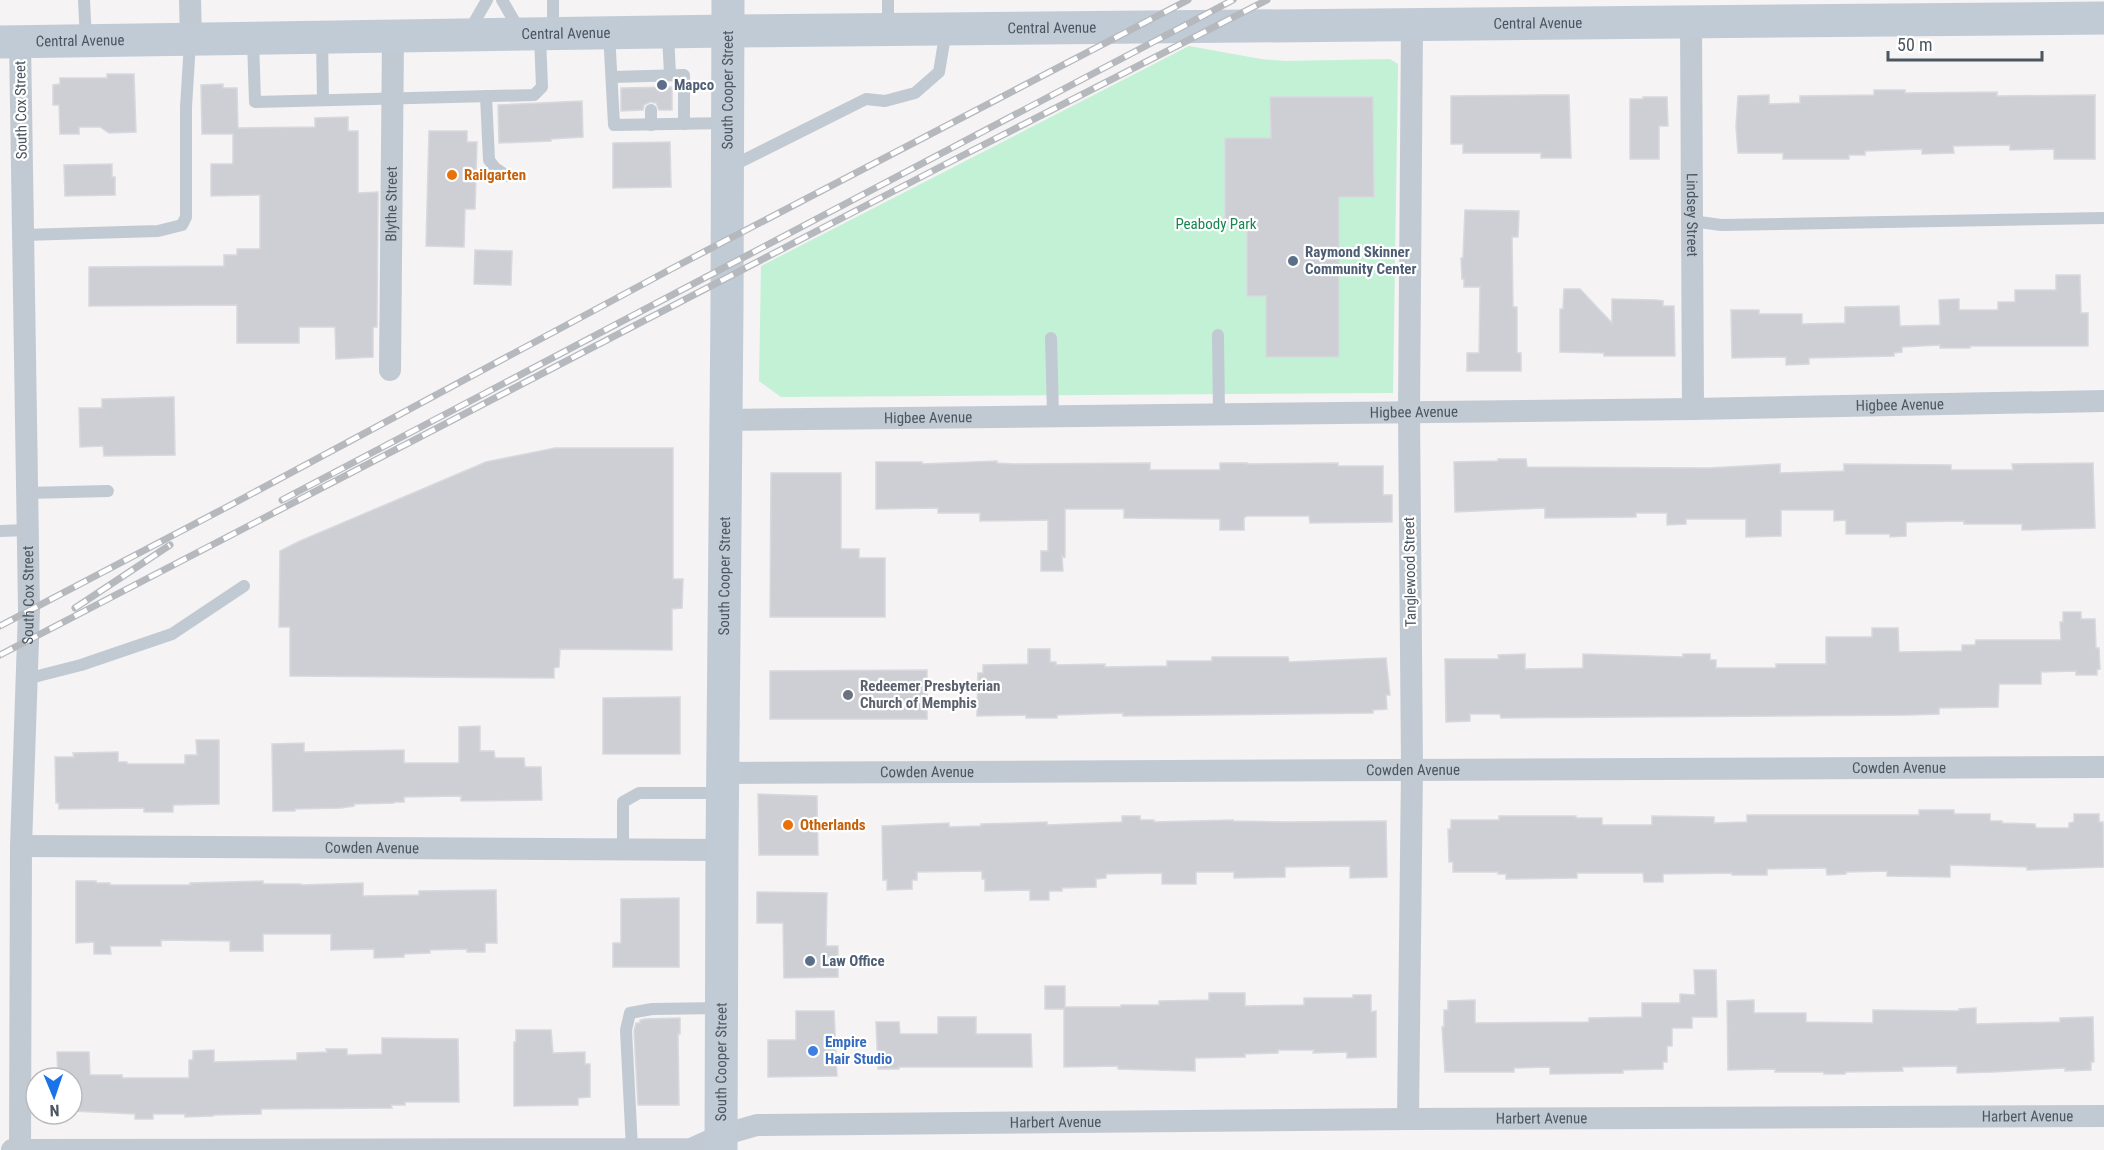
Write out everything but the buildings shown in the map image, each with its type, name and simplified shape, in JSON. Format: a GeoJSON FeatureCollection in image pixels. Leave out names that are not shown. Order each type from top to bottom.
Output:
{"type":"FeatureCollection","features":[{"type":"Feature","properties":{"kind":"main road","name":"Central Avenue"},"geometry":{"type":"LineString","coordinates":[[10,42],[668,32],[728,15],[888,15],[947,29],[2104,18]]}},
{"type":"Feature","properties":{"kind":"main road","name":"South Cooper Street"},"geometry":{"type":"LineString","coordinates":[[722,1143],[728,15]]}},
{"type":"Feature","properties":{"kind":"street"},"geometry":{"type":"LineString","coordinates":[[190,0],[190,40]]}},
{"type":"Feature","properties":{"kind":"street","name":"Lindsey Street"},"geometry":{"type":"LineString","coordinates":[[1691,21],[1693,409]]}},
{"type":"Feature","properties":{"kind":"street","name":"Tanglewood Street"},"geometry":{"type":"LineString","coordinates":[[1408,1119],[1412,768],[1409,412],[1412,25]]}},
{"type":"Feature","properties":{"kind":"street","name":"Blythe Street"},"geometry":{"type":"LineString","coordinates":[[390,370],[393,37]]}},
{"type":"Feature","properties":{"kind":"street","name":"South Cox Street"},"geometry":{"type":"LineString","coordinates":[[10,42],[23,235],[29,610],[21,846],[20,1150]]}},
{"type":"Feature","properties":{"kind":"street","name":"Higbee Avenue"},"geometry":{"type":"LineString","coordinates":[[726,420],[1693,409],[2104,401]]}},
{"type":"Feature","properties":{"kind":"street","name":"Cowden Avenue"},"geometry":{"type":"LineString","coordinates":[[723,783],[1412,768],[2104,767]]}},
{"type":"Feature","properties":{"kind":"street","name":"Cowden Avenue"},"geometry":{"type":"LineString","coordinates":[[21,846],[722,850]]}},
{"type":"Feature","properties":{"kind":"street","name":"Harbert Avenue"},"geometry":{"type":"LineString","coordinates":[[12,1150],[692,1149],[722,1143],[757,1125],[2104,1116]]}},
{"type":"Feature","properties":{"kind":"lane"},"geometry":{"type":"LineString","coordinates":[[84,0],[86,41]]}},
{"type":"Feature","properties":{"kind":"lane"},"geometry":{"type":"LineString","coordinates":[[466,36],[487,0]]}},
{"type":"Feature","properties":{"kind":"lane"},"geometry":{"type":"LineString","coordinates":[[502,0],[538,34]]}},
{"type":"Feature","properties":{"kind":"lane"},"geometry":{"type":"LineString","coordinates":[[253,39],[255,102],[534,95],[542,87],[538,34],[553,0]]}},
{"type":"Feature","properties":{"kind":"lane"},"geometry":{"type":"LineString","coordinates":[[728,168],[866,99],[885,101],[915,93],[939,72],[947,29]]}},
{"type":"Feature","properties":{"kind":"lane"},"geometry":{"type":"LineString","coordinates":[[668,32],[670,75]]}},
{"type":"Feature","properties":{"kind":"lane"},"geometry":{"type":"LineString","coordinates":[[609,33],[614,125],[728,123]]}},
{"type":"Feature","properties":{"kind":"lane"},"geometry":{"type":"LineString","coordinates":[[322,38],[323,100]]}},
{"type":"Feature","properties":{"kind":"lane"},"geometry":{"type":"LineString","coordinates":[[23,235],[158,231],[182,225],[186,217],[186,107],[190,40]]}},
{"type":"Feature","properties":{"kind":"lane"},"geometry":{"type":"LineString","coordinates":[[612,77],[649,81],[670,75],[684,75],[684,124]]}},
{"type":"Feature","properties":{"kind":"lane"},"geometry":{"type":"LineString","coordinates":[[486,96],[489,160],[495,168],[507,176]]}},
{"type":"Feature","properties":{"kind":"lane"},"geometry":{"type":"LineString","coordinates":[[651,110],[651,125]]}},
{"type":"Feature","properties":{"kind":"lane"},"geometry":{"type":"LineString","coordinates":[[1692,221],[1721,225],[2104,218]]}},
{"type":"Feature","properties":{"kind":"lane"},"geometry":{"type":"LineString","coordinates":[[1218,335],[1219,414]]}},
{"type":"Feature","properties":{"kind":"lane"},"geometry":{"type":"LineString","coordinates":[[1050,338],[1053,415]]}},
{"type":"Feature","properties":{"kind":"lane"},"geometry":{"type":"LineString","coordinates":[[27,493],[108,491]]}},
{"type":"Feature","properties":{"kind":"lane"},"geometry":{"type":"LineString","coordinates":[[0,531],[27,530]]}},
{"type":"Feature","properties":{"kind":"lane"},"geometry":{"type":"LineString","coordinates":[[26,679],[81,665],[172,634],[244,586]]}},
{"type":"Feature","properties":{"kind":"lane"},"geometry":{"type":"LineString","coordinates":[[623,850],[623,802],[639,793],[723,783]]}},
{"type":"Feature","properties":{"kind":"lane"},"geometry":{"type":"LineString","coordinates":[[632,1149],[626,1030],[630,1013],[652,1009],[722,1008]]}},
{"type":"Feature","properties":{"kind":"green space","name":"Peabody Park"},"geometry":{"type":"Polygon","coordinates":[[[1189,46],[1261,59],[1285,61],[1390,59],[1398,64],[1393,393],[781,397],[759,381],[761,266],[1189,46]]]}},
{"type":"Feature","properties":{"kind":"railway"},"geometry":{"type":"LineString","coordinates":[[0,626],[673,268],[1188,0]]}},
{"type":"Feature","properties":{"kind":"railway"},"geometry":{"type":"LineString","coordinates":[[282,500],[1233,0]]}},
{"type":"Feature","properties":{"kind":"railway"},"geometry":{"type":"LineString","coordinates":[[0,655],[1267,0]]}},
{"type":"Feature","properties":{"kind":"railway"},"geometry":{"type":"LineString","coordinates":[[75,608],[170,545]]}},
{"type":"Feature","properties":{"kind":"place","name":"Mapco"},"geometry":{"type":"Point","coordinates":[662,85]}},
{"type":"Feature","properties":{"kind":"place","name":"Railgarten"},"geometry":{"type":"Point","coordinates":[452,175]}},
{"type":"Feature","properties":{"kind":"place","name":"Raymond Skinner Community Center"},"geometry":{"type":"Point","coordinates":[1293,261]}},
{"type":"Feature","properties":{"kind":"place","name":"Redeemer Presbyterian Church of Memphis"},"geometry":{"type":"Point","coordinates":[848,695]}},
{"type":"Feature","properties":{"kind":"place","name":"Otherlands"},"geometry":{"type":"Point","coordinates":[788,825]}},
{"type":"Feature","properties":{"kind":"place","name":"Law Office"},"geometry":{"type":"Point","coordinates":[810,961]}},
{"type":"Feature","properties":{"kind":"place","name":"Empire Hair Studio"},"geometry":{"type":"Point","coordinates":[813,1051]}}]}
